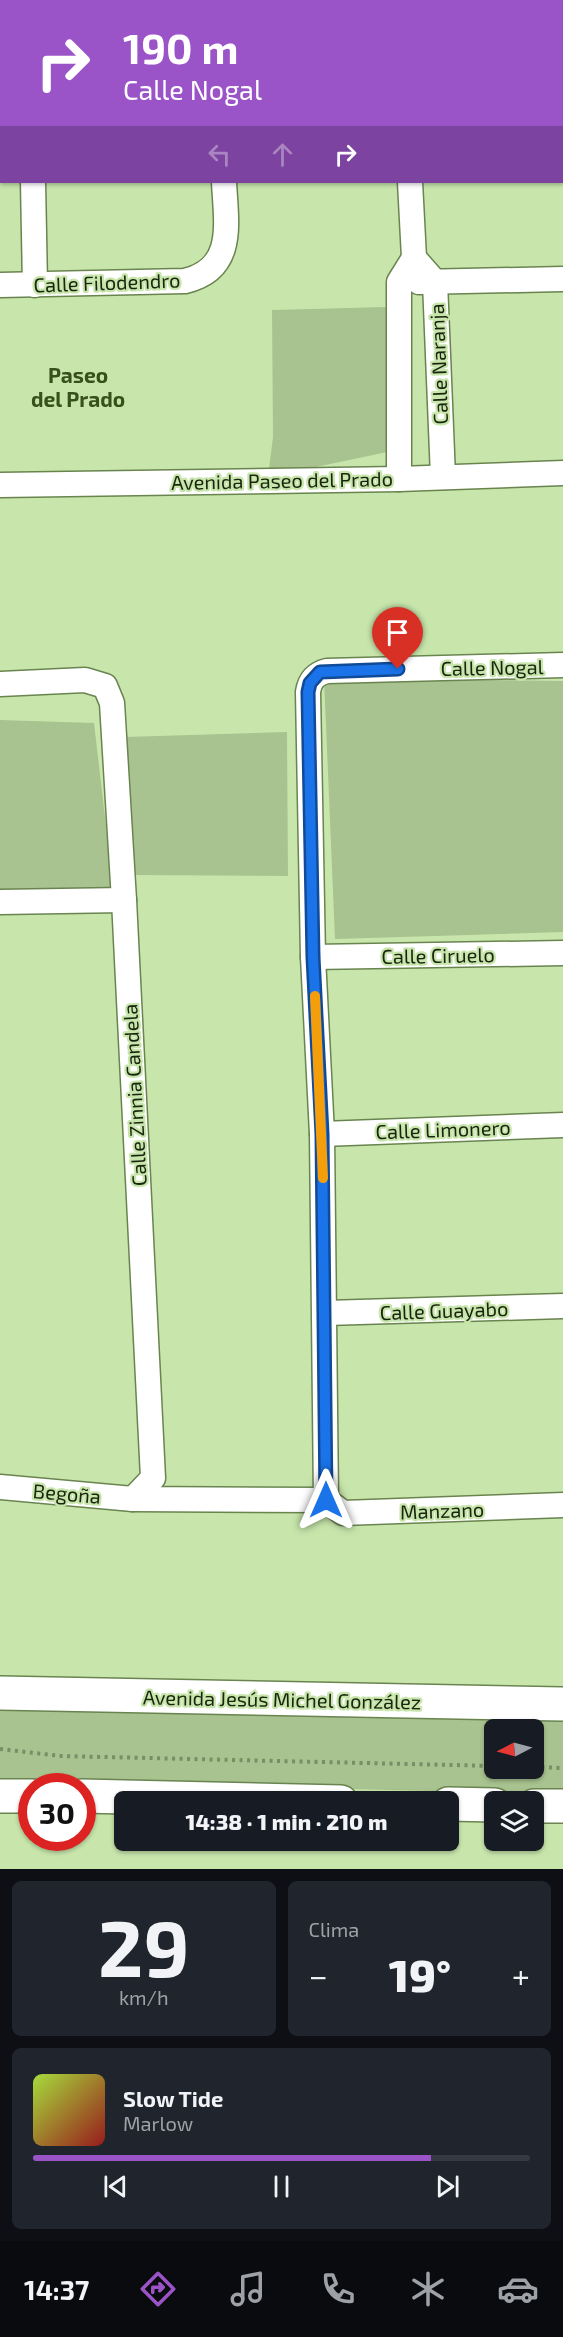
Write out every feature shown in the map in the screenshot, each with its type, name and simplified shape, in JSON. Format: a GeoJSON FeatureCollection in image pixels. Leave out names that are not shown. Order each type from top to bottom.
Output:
{"type":"FeatureCollection","features":[{"type":"Feature","properties":{"kind":"main road","name":"Avenida Jesús Michel González"},"geometry":{"type":"LineString","coordinates":[[0,1693],[563,1704]]}},
{"type":"Feature","properties":{"kind":"main road"},"geometry":{"type":"LineString","coordinates":[[0,1796],[18,1796]]}},
{"type":"Feature","properties":{"kind":"main road"},"geometry":{"type":"LineString","coordinates":[[96,1796],[114,1797]]}},
{"type":"Feature","properties":{"kind":"main road"},"geometry":{"type":"LineString","coordinates":[[459,1804],[484,1805]]}},
{"type":"Feature","properties":{"kind":"main road"},"geometry":{"type":"LineString","coordinates":[[544,1806],[563,1806]]}},
{"type":"Feature","properties":{"kind":"street"},"geometry":{"type":"LineString","coordinates":[[33,183],[35,285]]}},
{"type":"Feature","properties":{"kind":"street","name":"Calle Filodendro"},"geometry":{"type":"LineString","coordinates":[[0,285],[185,281],[199,278],[212,269],[222,253],[227,233],[224,183]]}},
{"type":"Feature","properties":{"kind":"street"},"geometry":{"type":"LineString","coordinates":[[399,282],[414,258],[410,183]]}},
{"type":"Feature","properties":{"kind":"street","name":"Calle Naranja"},"geometry":{"type":"LineString","coordinates":[[414,258],[435,282],[443,477]]}},
{"type":"Feature","properties":{"kind":"street"},"geometry":{"type":"LineString","coordinates":[[399,282],[563,279]]}},
{"type":"Feature","properties":{"kind":"street","name":"Calle Naranja"},"geometry":{"type":"LineString","coordinates":[[399,282],[399,479]]}},
{"type":"Feature","properties":{"kind":"street","name":"Avenida Paseo del Prado"},"geometry":{"type":"LineString","coordinates":[[0,484],[399,479],[563,473]]}},
{"type":"Feature","properties":{"kind":"street","name":"Calle Nogal"},"geometry":{"type":"LineString","coordinates":[[313,957],[308,692],[314,677],[327,671],[563,665]]}},
{"type":"Feature","properties":{"kind":"street","name":"Calle Zinnia Candela"},"geometry":{"type":"LineString","coordinates":[[0,684],[85,680],[105,686],[112,704],[153,1478],[133,1499]]}},
{"type":"Feature","properties":{"kind":"street"},"geometry":{"type":"LineString","coordinates":[[0,902],[124,900]]}},
{"type":"Feature","properties":{"kind":"street","name":"Calle Ciruelo"},"geometry":{"type":"LineString","coordinates":[[313,957],[563,952]]}},
{"type":"Feature","properties":{"kind":"street"},"geometry":{"type":"LineString","coordinates":[[313,957],[322,1134],[326,1313],[326,1500]]}},
{"type":"Feature","properties":{"kind":"street","name":"Calle Limonero"},"geometry":{"type":"LineString","coordinates":[[322,1134],[563,1125]]}},
{"type":"Feature","properties":{"kind":"street","name":"Calle Guayabo"},"geometry":{"type":"LineString","coordinates":[[326,1313],[563,1306]]}},
{"type":"Feature","properties":{"kind":"street","name":"Begoña"},"geometry":{"type":"LineString","coordinates":[[0,1487],[133,1499],[326,1500]]}},
{"type":"Feature","properties":{"kind":"street","name":"Manzano"},"geometry":{"type":"LineString","coordinates":[[326,1500],[343,1513],[563,1505]]}},
{"type":"Feature","properties":{"kind":"path"},"geometry":{"type":"LineString","coordinates":[[0,1749],[61,1756],[484,1766]]}},
{"type":"Feature","properties":{"kind":"path"},"geometry":{"type":"LineString","coordinates":[[544,1767],[563,1768]]}},
{"type":"Feature","properties":{"kind":"green space"},"geometry":{"type":"Polygon","coordinates":[[[386,307],[392,451],[268,477],[273,437],[272,310],[386,307]]]}},
{"type":"Feature","properties":{"kind":"green space"},"geometry":{"type":"Polygon","coordinates":[[[324,678],[563,681],[563,932],[335,939],[324,678]]]}},
{"type":"Feature","properties":{"kind":"green space"},"geometry":{"type":"Polygon","coordinates":[[[0,720],[94,723],[114,894],[0,894],[0,720]]]}},
{"type":"Feature","properties":{"kind":"green space"},"geometry":{"type":"Polygon","coordinates":[[[287,732],[288,876],[128,875],[125,737],[287,732]]]}},
{"type":"Feature","properties":{"kind":"green space"},"geometry":{"type":"Polygon","coordinates":[[[0,1706],[563,1719],[563,1794],[544,1794],[544,1791],[484,1792],[96,1783],[96,1773],[18,1773],[18,1781],[0,1781],[0,1706]]]}},
{"type":"Feature","properties":{"kind":"slow traffic"},"geometry":{"type":"LineString","coordinates":[[315,996],[323,1178]]}},
{"type":"Feature","properties":{"kind":"district","name":"Paseo del Prado"},"geometry":{"type":"Point","coordinates":[78,386]}},
{"type":"Feature","properties":{"kind":"route"},"geometry":{"type":"LineString","coordinates":[[326,1500],[326,1313],[322,1134],[313,957],[308,692],[310,683],[320,672],[398,669]]}}]}
